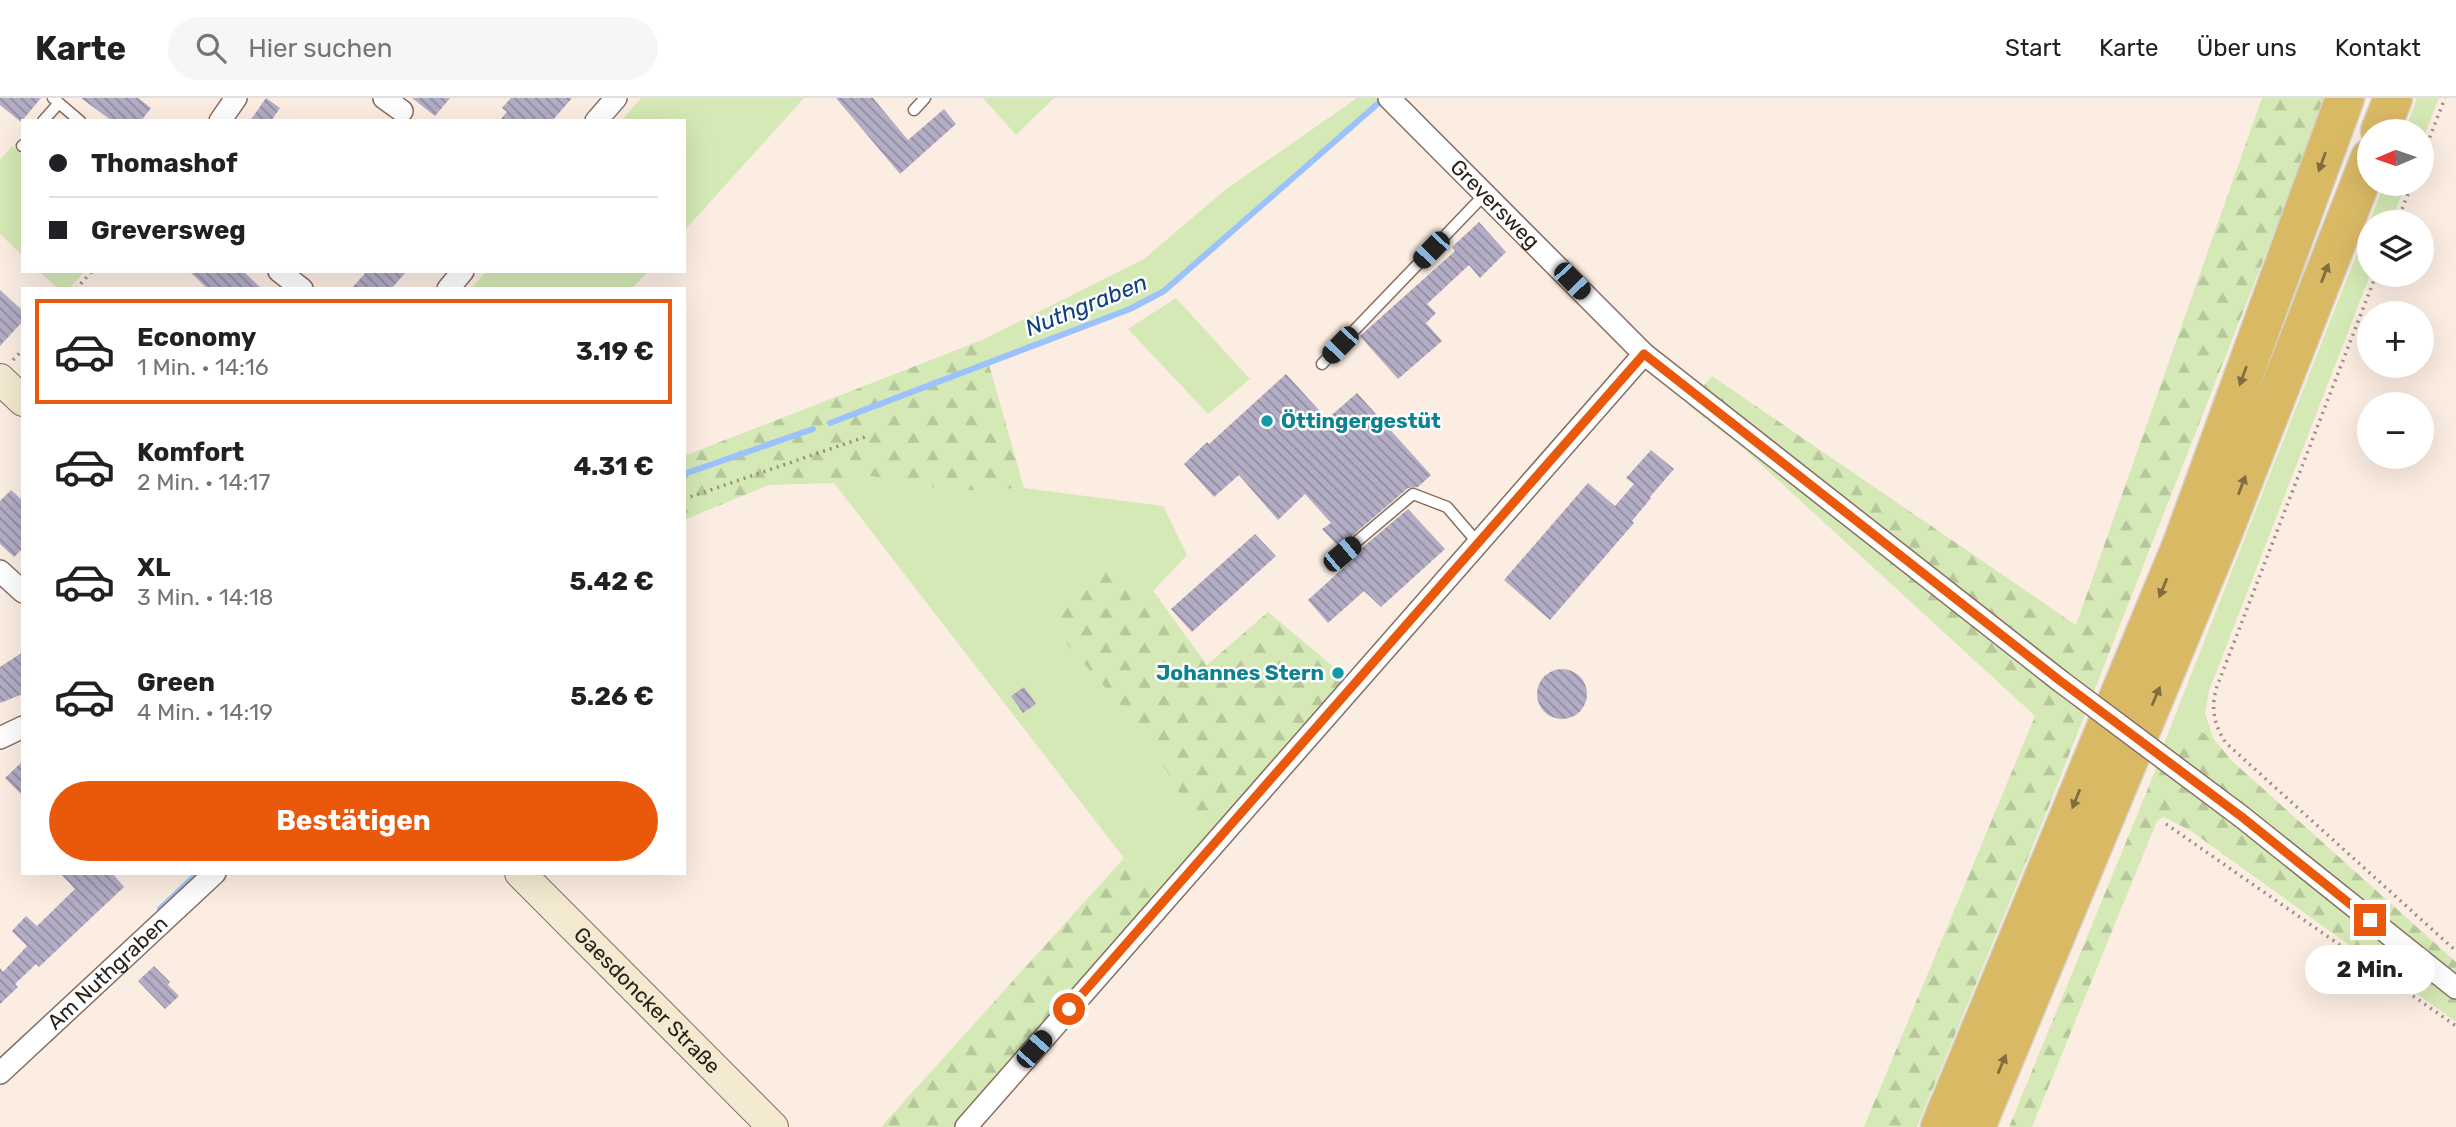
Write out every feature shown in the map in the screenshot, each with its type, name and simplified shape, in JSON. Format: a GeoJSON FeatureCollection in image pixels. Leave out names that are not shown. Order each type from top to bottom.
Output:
{"type":"FeatureCollection","features":[{"type":"Feature","properties":{"kind":"highway"},"geometry":{"type":"LineString","coordinates":[[1940,1127],[2182,544],[2345,98]]}},
{"type":"Feature","properties":{"kind":"highway"},"geometry":{"type":"LineString","coordinates":[[2385,119],[2393,98]]}},
{"type":"Feature","properties":{"kind":"highway"},"geometry":{"type":"LineString","coordinates":[[1976,1127],[2221,538],[2357,191]]}},
{"type":"Feature","properties":{"kind":"main road"},"geometry":{"type":"LineString","coordinates":[[0,379],[21,399]]}},
{"type":"Feature","properties":{"kind":"main road","name":"Gaesdoncker Straße"},"geometry":{"type":"LineString","coordinates":[[522,875],[774,1127]]}},
{"type":"Feature","properties":{"kind":"street"},"geometry":{"type":"LineString","coordinates":[[221,119],[236,98]]}},
{"type":"Feature","properties":{"kind":"street"},"geometry":{"type":"LineString","coordinates":[[384,98],[402,111]]}},
{"type":"Feature","properties":{"kind":"street"},"geometry":{"type":"LineString","coordinates":[[598,119],[616,98]]}},
{"type":"Feature","properties":{"kind":"street","name":"Greversweg"},"geometry":{"type":"LineString","coordinates":[[1389,98],[1644,354],[2059,680],[2242,817],[2456,988]]}},
{"type":"Feature","properties":{"kind":"street"},"geometry":{"type":"LineString","coordinates":[[282,273],[299,287]]}},
{"type":"Feature","properties":{"kind":"street"},"geometry":{"type":"LineString","coordinates":[[450,287],[461,273]]}},
{"type":"Feature","properties":{"kind":"street"},"geometry":{"type":"LineString","coordinates":[[966,1127],[1644,354]]}},
{"type":"Feature","properties":{"kind":"street"},"geometry":{"type":"LineString","coordinates":[[0,570],[21,590]]}},
{"type":"Feature","properties":{"kind":"street"},"geometry":{"type":"LineString","coordinates":[[0,738],[21,728]]}},
{"type":"Feature","properties":{"kind":"street","name":"Am Nuthgraben"},"geometry":{"type":"LineString","coordinates":[[0,1073],[213,875]]}},
{"type":"Feature","properties":{"kind":"lane"},"geometry":{"type":"LineString","coordinates":[[914,110],[925,98]]}},
{"type":"Feature","properties":{"kind":"lane"},"geometry":{"type":"LineString","coordinates":[[44,119],[56,100],[78,119]]}},
{"type":"Feature","properties":{"kind":"lane"},"geometry":{"type":"LineString","coordinates":[[1322,364],[1486,193]]}},
{"type":"Feature","properties":{"kind":"lane"},"geometry":{"type":"LineString","coordinates":[[1342,554],[1413,494],[1447,507],[1478,543]]}},
{"type":"Feature","properties":{"kind":"path"},"geometry":{"type":"LineString","coordinates":[[2434,126],[2445,98]]}},
{"type":"Feature","properties":{"kind":"path"},"geometry":{"type":"LineString","coordinates":[[78,287],[90,273]]}},
{"type":"Feature","properties":{"kind":"path"},"geometry":{"type":"LineString","coordinates":[[2371,287],[2216,689],[2214,718],[2218,732],[2226,743],[2456,951]]}},
{"type":"Feature","properties":{"kind":"path"},"geometry":{"type":"LineString","coordinates":[[686,498],[868,436]]}},
{"type":"Feature","properties":{"kind":"path"},"geometry":{"type":"LineString","coordinates":[[2166,824],[2456,1026]]}},
{"type":"Feature","properties":{"kind":"green space"},"geometry":{"type":"Polygon","coordinates":[[[641,98],[804,98],[686,229],[686,119],[623,119],[641,98]]]}},
{"type":"Feature","properties":{"kind":"green space"},"geometry":{"type":"Polygon","coordinates":[[[983,98],[1054,98],[1016,135],[983,98]]]}},
{"type":"Feature","properties":{"kind":"green space"},"geometry":{"type":"Polygon","coordinates":[[[1357,98],[1384,98],[1164,291],[1130,309],[988,363],[982,340],[1144,259],[1225,190],[1357,98]]]}},
{"type":"Feature","properties":{"kind":"green space"},"geometry":{"type":"Polygon","coordinates":[[[2262,98],[2327,98],[2043,821],[1917,1127],[1864,1127],[2035,716],[1743,448],[1688,405],[1712,376],[2076,625],[2262,98]]]}},
{"type":"Feature","properties":{"kind":"green space"},"geometry":{"type":"Polygon","coordinates":[[[2417,98],[2439,98],[2431,119],[2409,119],[2417,98]]]}},
{"type":"Feature","properties":{"kind":"green space"},"geometry":{"type":"Polygon","coordinates":[[[12,146],[21,153],[21,254],[0,234],[0,160],[12,146]]]}},
{"type":"Feature","properties":{"kind":"green space"},"geometry":{"type":"Polygon","coordinates":[[[2379,196],[2401,196],[2396,210],[2374,210],[2379,196]]]}},
{"type":"Feature","properties":{"kind":"green space"},"geometry":{"type":"Polygon","coordinates":[[[2357,253],[2357,287],[2365,287],[2360,301],[2357,301],[2357,309],[2209,691],[2205,713],[2213,738],[2184,723],[2171,749],[2163,746],[2357,253]]]}},
{"type":"Feature","properties":{"kind":"green space"},"geometry":{"type":"Polygon","coordinates":[[[41,273],[83,273],[71,287],[56,287],[41,273]]]}},
{"type":"Feature","properties":{"kind":"green space"},"geometry":{"type":"Polygon","coordinates":[[[485,273],[646,273],[634,287],[473,287],[485,273]]]}},
{"type":"Feature","properties":{"kind":"green space"},"geometry":{"type":"Polygon","coordinates":[[[1176,298],[1250,379],[1208,414],[1128,329],[1176,298]]]}},
{"type":"Feature","properties":{"kind":"green space"},"geometry":{"type":"Polygon","coordinates":[[[982,340],[1024,488],[952,491],[872,476],[834,483],[769,485],[686,519],[686,455],[982,340]]]}},
{"type":"Feature","properties":{"kind":"green space"},"geometry":{"type":"Polygon","coordinates":[[[872,476],[952,491],[1024,488],[1163,506],[1187,555],[1153,591],[1102,567],[1041,615],[1142,729],[1211,847],[1171,892],[1124,858],[834,483],[872,476]]]}},
{"type":"Feature","properties":{"kind":"green space"},"geometry":{"type":"Polygon","coordinates":[[[1102,567],[1153,591],[1207,665],[1268,612],[1354,684],[1211,847],[1142,729],[1041,615],[1102,567]]]}},
{"type":"Feature","properties":{"kind":"green space"},"geometry":{"type":"Polygon","coordinates":[[[2184,723],[2213,738],[2231,760],[2456,962],[2456,980],[2171,749],[2184,723]]]}},
{"type":"Feature","properties":{"kind":"green space"},"geometry":{"type":"Polygon","coordinates":[[[2158,764],[2456,999],[2456,1022],[2191,831],[2164,817],[2157,821],[2032,1127],[2009,1127],[2158,764]]]}},
{"type":"Feature","properties":{"kind":"green space"},"geometry":{"type":"Polygon","coordinates":[[[1124,858],[1171,892],[966,1127],[881,1127],[1124,858]]]}},
{"type":"Feature","properties":{"kind":"building"},"geometry":{"type":"Polygon","coordinates":[[[0,98],[41,98],[21,122],[0,105],[0,98]]]}},
{"type":"Feature","properties":{"kind":"building"},"geometry":{"type":"Polygon","coordinates":[[[81,98],[138,98],[151,108],[143,119],[109,119],[81,98]]]}},
{"type":"Feature","properties":{"kind":"building"},"geometry":{"type":"Polygon","coordinates":[[[266,98],[280,108],[272,119],[251,119],[266,98]]]}},
{"type":"Feature","properties":{"kind":"building"},"geometry":{"type":"Polygon","coordinates":[[[412,98],[450,98],[435,116],[412,98]]]}},
{"type":"Feature","properties":{"kind":"building"},"geometry":{"type":"Polygon","coordinates":[[[511,98],[572,98],[554,119],[501,119],[507,112],[502,108],[511,98]]]}},
{"type":"Feature","properties":{"kind":"building"},"geometry":{"type":"Polygon","coordinates":[[[836,98],[873,98],[908,140],[944,109],[956,124],[900,174],[836,98]]]}},
{"type":"Feature","properties":{"kind":"building"},"geometry":{"type":"Polygon","coordinates":[[[1479,222],[1506,252],[1480,278],[1469,265],[1427,304],[1436,313],[1426,323],[1442,341],[1398,379],[1360,336],[1455,251],[1452,247],[1479,222]]]}},
{"type":"Feature","properties":{"kind":"building"},"geometry":{"type":"Polygon","coordinates":[[[191,273],[245,273],[260,287],[206,287],[191,273]]]}},
{"type":"Feature","properties":{"kind":"building"},"geometry":{"type":"Polygon","coordinates":[[[365,273],[405,273],[393,287],[353,287],[365,273]]]}},
{"type":"Feature","properties":{"kind":"building"},"geometry":{"type":"Polygon","coordinates":[[[0,290],[21,309],[21,323],[0,346],[0,290]]]}},
{"type":"Feature","properties":{"kind":"building"},"geometry":{"type":"Polygon","coordinates":[[[1286,374],[1327,419],[1357,393],[1431,475],[1418,487],[1408,488],[1339,547],[1322,529],[1331,523],[1305,494],[1278,520],[1239,475],[1214,497],[1184,464],[1286,374]]]}},
{"type":"Feature","properties":{"kind":"building"},"geometry":{"type":"Polygon","coordinates":[[[1651,450],[1674,469],[1632,521],[1634,523],[1550,620],[1504,580],[1588,483],[1615,506],[1634,484],[1626,478],[1651,450]]]}},
{"type":"Feature","properties":{"kind":"building"},"geometry":{"type":"Polygon","coordinates":[[[11,490],[21,499],[21,550],[14,557],[0,544],[0,501],[11,490]]]}},
{"type":"Feature","properties":{"kind":"building"},"geometry":{"type":"Polygon","coordinates":[[[1408,509],[1445,549],[1381,607],[1364,591],[1328,623],[1308,600],[1352,560],[1350,558],[1408,509]]]}},
{"type":"Feature","properties":{"kind":"building"},"geometry":{"type":"Polygon","coordinates":[[[1255,534],[1276,556],[1192,632],[1171,609],[1255,534]]]}},
{"type":"Feature","properties":{"kind":"building"},"geometry":{"type":"Polygon","coordinates":[[[21,653],[21,695],[0,703],[0,667],[21,653]]]}},
{"type":"Feature","properties":{"kind":"building"},"geometry":{"type":"Polygon","coordinates":[[[1562,669],[1580,676],[1587,694],[1580,712],[1562,719],[1544,712],[1537,694],[1544,676],[1562,669]]]}},
{"type":"Feature","properties":{"kind":"building"},"geometry":{"type":"Polygon","coordinates":[[[1024,687],[1036,704],[1023,713],[1011,696],[1024,687]]]}},
{"type":"Feature","properties":{"kind":"building"},"geometry":{"type":"Polygon","coordinates":[[[21,763],[21,794],[5,778],[21,763]]]}},
{"type":"Feature","properties":{"kind":"building"},"geometry":{"type":"Polygon","coordinates":[[[62,875],[114,875],[124,887],[39,967],[36,964],[15,984],[18,987],[0,1004],[0,968],[3,972],[27,946],[12,931],[26,916],[37,926],[75,889],[62,875]]]}},
{"type":"Feature","properties":{"kind":"building"},"geometry":{"type":"Polygon","coordinates":[[[154,966],[179,996],[165,1009],[138,981],[154,966]]]}},
{"type":"Feature","properties":{"kind":"waterway","name":"Nuthgraben"},"geometry":{"type":"LineString","coordinates":[[830,423],[1130,309],[1164,291],[1382,100]]}},
{"type":"Feature","properties":{"kind":"waterway","name":"Nuthgraben"},"geometry":{"type":"LineString","coordinates":[[686,473],[813,429]]}},
{"type":"Feature","properties":{"kind":"waterway","name":"Nuthgraben"},"geometry":{"type":"LineString","coordinates":[[160,909],[196,875]]}},
{"type":"Feature","properties":{"kind":"place","name":"Öttingergestüt"},"geometry":{"type":"Point","coordinates":[1267,421]}},
{"type":"Feature","properties":{"kind":"place","name":"Johannes Stern"},"geometry":{"type":"Point","coordinates":[1338,673]}},
{"type":"Feature","properties":{"kind":"route"},"geometry":{"type":"LineString","coordinates":[[1069,1009],[1644,354],[2059,680],[2242,817],[2370,920]]}}]}
